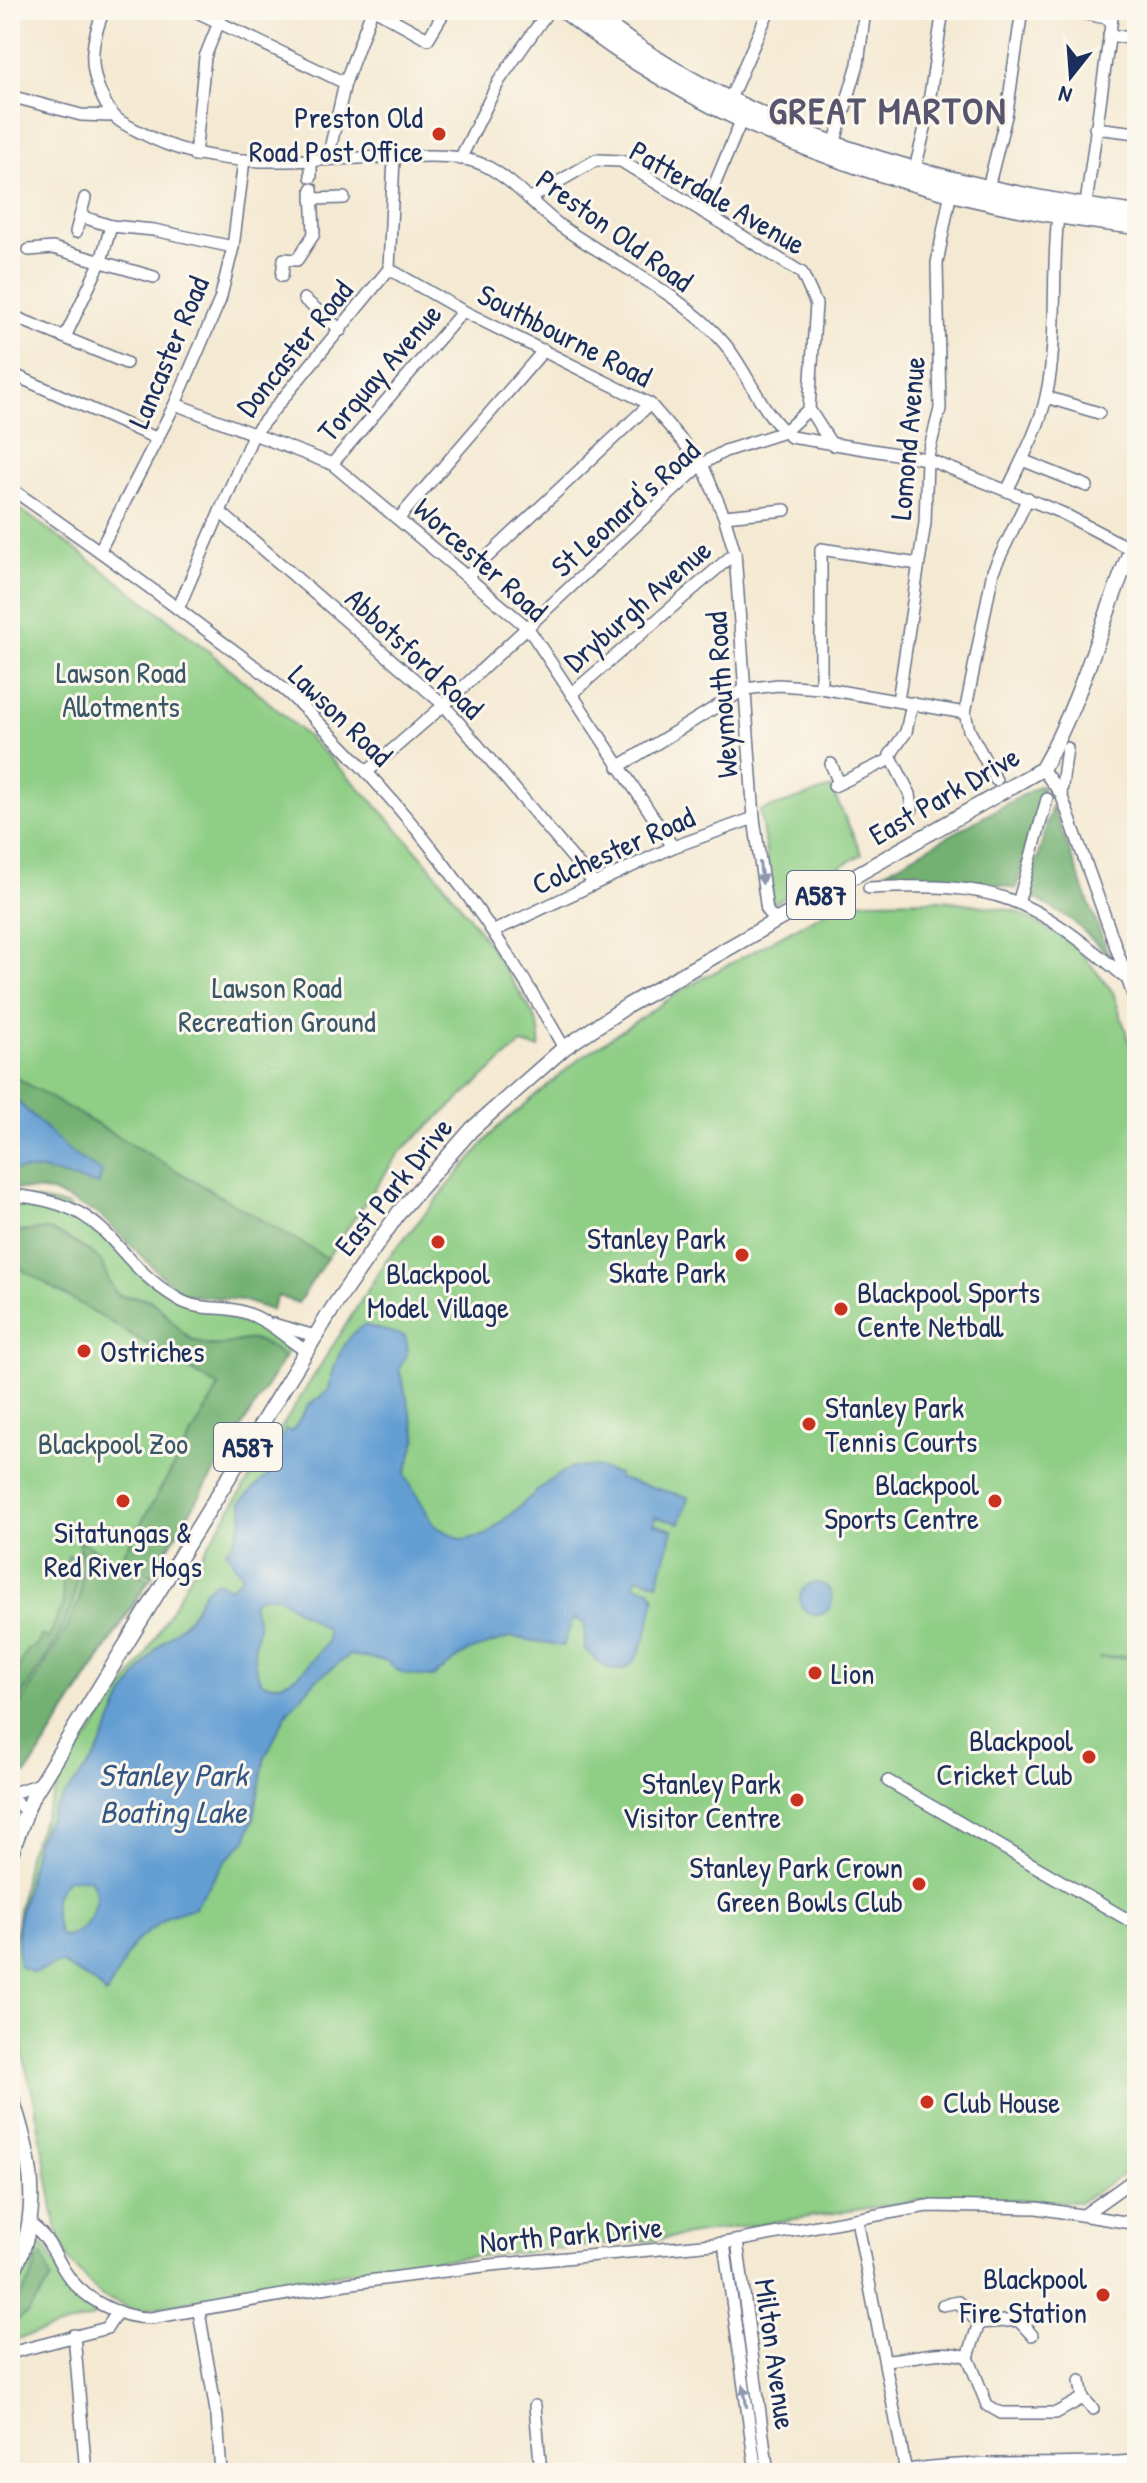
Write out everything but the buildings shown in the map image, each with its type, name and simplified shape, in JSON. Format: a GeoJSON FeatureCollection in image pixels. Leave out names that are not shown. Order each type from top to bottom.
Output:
{"type":"FeatureCollection","features":[{"type":"Feature","properties":{"kind":"highway"},"geometry":{"type":"LineString","coordinates":[[564,10],[626,57],[741,121],[1058,216],[1137,214]]}},
{"type":"Feature","properties":{"kind":"highway"},"geometry":{"type":"LineString","coordinates":[[587,10],[650,57],[729,101],[833,150],[915,169],[952,186],[988,188],[1137,226]]}},
{"type":"Feature","properties":{"kind":"main road"},"geometry":{"type":"LineString","coordinates":[[1042,769],[1068,722],[1135,545]]}},
{"type":"Feature","properties":{"kind":"main road","name":"East Park Drive"},"geometry":{"type":"LineString","coordinates":[[10,1856],[43,1781],[315,1336],[393,1220],[441,1161],[509,1093],[564,1048],[679,974],[1042,769]]}},
{"type":"Feature","properties":{"kind":"main road"},"geometry":{"type":"LineString","coordinates":[[10,2093],[31,2164],[33,2194],[30,2224],[10,2277]]}},
{"type":"Feature","properties":{"kind":"main road"},"geometry":{"type":"LineString","coordinates":[[900,2473],[1064,2469],[1137,2462]]}},
{"type":"Feature","properties":{"kind":"street"},"geometry":{"type":"LineString","coordinates":[[10,96],[81,115],[110,116],[98,86],[91,41],[104,10]]}},
{"type":"Feature","properties":{"kind":"street"},"geometry":{"type":"LineString","coordinates":[[193,10],[345,83]]}},
{"type":"Feature","properties":{"kind":"street"},"geometry":{"type":"LineString","coordinates":[[328,158],[345,83],[374,10],[428,39],[443,14]]}},
{"type":"Feature","properties":{"kind":"street"},"geometry":{"type":"LineString","coordinates":[[460,159],[499,81],[549,10]]}},
{"type":"Feature","properties":{"kind":"street"},"geometry":{"type":"LineString","coordinates":[[729,101],[769,10]]}},
{"type":"Feature","properties":{"kind":"street"},"geometry":{"type":"LineString","coordinates":[[833,150],[858,64],[865,10]]}},
{"type":"Feature","properties":{"kind":"street"},"geometry":{"type":"LineString","coordinates":[[915,169],[925,128],[943,10]]}},
{"type":"Feature","properties":{"kind":"street"},"geometry":{"type":"LineString","coordinates":[[988,188],[1007,112],[1022,10]]}},
{"type":"Feature","properties":{"kind":"street"},"geometry":{"type":"LineString","coordinates":[[1067,10],[1112,14],[1084,214]]}},
{"type":"Feature","properties":{"kind":"street"},"geometry":{"type":"LineString","coordinates":[[195,156],[205,57],[219,22]]}},
{"type":"Feature","properties":{"kind":"street"},"geometry":{"type":"LineString","coordinates":[[1109,35],[1137,39]]}},
{"type":"Feature","properties":{"kind":"street","name":"Preston Old Road"},"geometry":{"type":"LineString","coordinates":[[110,116],[171,149],[195,156],[244,160],[460,159],[491,169],[564,228],[625,266],[709,327],[725,345],[784,432]]}},
{"type":"Feature","properties":{"kind":"street"},"geometry":{"type":"LineString","coordinates":[[703,212],[741,121]]}},
{"type":"Feature","properties":{"kind":"street"},"geometry":{"type":"LineString","coordinates":[[1095,128],[1137,133]]}},
{"type":"Feature","properties":{"kind":"street","name":"Doncaster Road"},"geometry":{"type":"LineString","coordinates":[[178,609],[253,435],[389,269],[394,157]]}},
{"type":"Feature","properties":{"kind":"street"},"geometry":{"type":"LineString","coordinates":[[282,276],[284,259],[297,260],[314,234],[311,158]]}},
{"type":"Feature","properties":{"kind":"street","name":"Lancaster Road"},"geometry":{"type":"LineString","coordinates":[[100,550],[175,404],[220,300],[233,247],[244,160]]}},
{"type":"Feature","properties":{"kind":"street","name":"Patterdale Avenue"},"geometry":{"type":"LineString","coordinates":[[529,199],[596,160],[621,161],[802,273],[816,304],[809,409]]}},
{"type":"Feature","properties":{"kind":"street","name":"Lomond Avenue"},"geometry":{"type":"LineString","coordinates":[[898,701],[925,523],[927,459],[940,409],[937,263],[952,186]]}},
{"type":"Feature","properties":{"kind":"street"},"geometry":{"type":"LineString","coordinates":[[312,188],[344,198]]}},
{"type":"Feature","properties":{"kind":"street"},"geometry":{"type":"LineString","coordinates":[[76,232],[85,198]]}},
{"type":"Feature","properties":{"kind":"street"},"geometry":{"type":"LineString","coordinates":[[80,216],[111,226],[154,230],[233,247]]}},
{"type":"Feature","properties":{"kind":"street"},"geometry":{"type":"LineString","coordinates":[[1008,489],[1046,397],[1052,360],[1058,216]]}},
{"type":"Feature","properties":{"kind":"street"},"geometry":{"type":"LineString","coordinates":[[66,335],[101,261],[111,226]]}},
{"type":"Feature","properties":{"kind":"street"},"geometry":{"type":"LineString","coordinates":[[29,250],[53,248],[154,277]]}},
{"type":"Feature","properties":{"kind":"street","name":"Southbourne Road"},"geometry":{"type":"LineString","coordinates":[[389,269],[463,311],[650,404],[702,464]]}},
{"type":"Feature","properties":{"kind":"street"},"geometry":{"type":"LineString","coordinates":[[304,299],[341,330]]}},
{"type":"Feature","properties":{"kind":"street","name":"Torquay Avenue"},"geometry":{"type":"LineString","coordinates":[[332,464],[463,311]]}},
{"type":"Feature","properties":{"kind":"street"},"geometry":{"type":"LineString","coordinates":[[10,315],[54,335],[66,335],[126,363]]}},
{"type":"Feature","properties":{"kind":"street"},"geometry":{"type":"LineString","coordinates":[[400,517],[544,350]]}},
{"type":"Feature","properties":{"kind":"street"},"geometry":{"type":"LineString","coordinates":[[10,373],[158,439]]}},
{"type":"Feature","properties":{"kind":"street"},"geometry":{"type":"LineString","coordinates":[[1046,397],[1099,413]]}},
{"type":"Feature","properties":{"kind":"street","name":"Worcester Road"},"geometry":{"type":"LineString","coordinates":[[175,404],[332,464],[400,517],[528,628],[673,847]]}},
{"type":"Feature","properties":{"kind":"street"},"geometry":{"type":"LineString","coordinates":[[467,576],[650,404]]}},
{"type":"Feature","properties":{"kind":"street"},"geometry":{"type":"LineString","coordinates":[[832,445],[809,409],[784,432],[797,440],[927,459],[1008,489],[1135,545]]}},
{"type":"Feature","properties":{"kind":"street","name":"St Leonard's Road"},"geometry":{"type":"LineString","coordinates":[[368,771],[528,628],[702,464],[725,451],[784,432]]}},
{"type":"Feature","properties":{"kind":"street"},"geometry":{"type":"LineString","coordinates":[[1022,460],[1087,486]]}},
{"type":"Feature","properties":{"kind":"street","name":"Weymouth Road"},"geometry":{"type":"LineString","coordinates":[[702,464],[724,516],[735,553],[754,818],[767,911],[773,918],[781,919]]}},
{"type":"Feature","properties":{"kind":"street","name":"Lawson Road"},"geometry":{"type":"LineString","coordinates":[[10,488],[100,550],[286,692],[368,771],[428,840],[494,931],[564,1048]]}},
{"type":"Feature","properties":{"kind":"street"},"geometry":{"type":"LineString","coordinates":[[996,780],[969,730],[965,713],[993,571],[1028,498]]}},
{"type":"Feature","properties":{"kind":"street"},"geometry":{"type":"LineString","coordinates":[[724,516],[785,510]]}},
{"type":"Feature","properties":{"kind":"street","name":"Abbotsford Road"},"geometry":{"type":"LineString","coordinates":[[220,512],[444,705],[593,882]]}},
{"type":"Feature","properties":{"kind":"street"},"geometry":{"type":"LineString","coordinates":[[821,688],[821,549],[918,564]]}},
{"type":"Feature","properties":{"kind":"street","name":"Dryburgh Avenue"},"geometry":{"type":"LineString","coordinates":[[571,694],[735,553]]}},
{"type":"Feature","properties":{"kind":"street"},"geometry":{"type":"LineString","coordinates":[[618,767],[745,689],[778,685],[821,688],[965,713]]}},
{"type":"Feature","properties":{"kind":"street"},"geometry":{"type":"LineString","coordinates":[[912,703],[906,732],[892,749],[891,759],[912,809]]}},
{"type":"Feature","properties":{"kind":"street"},"geometry":{"type":"LineString","coordinates":[[1061,794],[1067,748]]}},
{"type":"Feature","properties":{"kind":"street"},"geometry":{"type":"LineString","coordinates":[[831,764],[836,784],[891,759]]}},
{"type":"Feature","properties":{"kind":"street"},"geometry":{"type":"LineString","coordinates":[[1042,769],[1061,794],[1131,976],[1137,1006]]}},
{"type":"Feature","properties":{"kind":"street"},"geometry":{"type":"LineString","coordinates":[[1047,799],[1019,900],[1071,931],[1131,976]]}},
{"type":"Feature","properties":{"kind":"street","name":"Colchester Road"},"geometry":{"type":"LineString","coordinates":[[494,931],[673,847],[754,818]]}},
{"type":"Feature","properties":{"kind":"street","name":"East Park Drive"},"geometry":{"type":"LineString","coordinates":[[869,888],[940,885],[1019,900]]}},
{"type":"Feature","properties":{"kind":"street"},"geometry":{"type":"LineString","coordinates":[[10,1195],[52,1200],[84,1214],[178,1300],[208,1309],[246,1312],[268,1323],[306,1351]]}},
{"type":"Feature","properties":{"kind":"street"},"geometry":{"type":"LineString","coordinates":[[268,1323],[315,1336]]}},
{"type":"Feature","properties":{"kind":"street"},"geometry":{"type":"LineString","coordinates":[[27,1812],[10,1796],[43,1781]]}},
{"type":"Feature","properties":{"kind":"street"},"geometry":{"type":"LineString","coordinates":[[888,1781],[1137,1925]]}},
{"type":"Feature","properties":{"kind":"street"},"geometry":{"type":"LineString","coordinates":[[1085,2214],[1137,2177]]}},
{"type":"Feature","properties":{"kind":"street","name":"North Park Drive"},"geometry":{"type":"LineString","coordinates":[[118,2311],[139,2318],[199,2312],[345,2284],[477,2266],[724,2243],[954,2204],[1085,2214],[1137,2224]]}},
{"type":"Feature","properties":{"kind":"street"},"geometry":{"type":"LineString","coordinates":[[857,2220],[906,2472]]}},
{"type":"Feature","properties":{"kind":"street"},"geometry":{"type":"LineString","coordinates":[[10,2353],[107,2328],[118,2311],[82,2291],[68,2277],[43,2235],[30,2224]]}},
{"type":"Feature","properties":{"kind":"street","name":"Milton Avenue"},"geometry":{"type":"LineString","coordinates":[[737,2241],[768,2473]]}},
{"type":"Feature","properties":{"kind":"street","name":"Milton Avenue"},"geometry":{"type":"LineString","coordinates":[[724,2243],[756,2473]]}},
{"type":"Feature","properties":{"kind":"street"},"geometry":{"type":"LineString","coordinates":[[943,2305],[958,2302],[979,2323]]}},
{"type":"Feature","properties":{"kind":"street"},"geometry":{"type":"LineString","coordinates":[[199,2312],[217,2417],[221,2473]]}},
{"type":"Feature","properties":{"kind":"street"},"geometry":{"type":"LineString","coordinates":[[979,2323],[1018,2315],[1032,2335]]}},
{"type":"Feature","properties":{"kind":"street"},"geometry":{"type":"LineString","coordinates":[[979,2323],[968,2357],[983,2398],[993,2411],[1061,2413],[1083,2398]]}},
{"type":"Feature","properties":{"kind":"street"},"geometry":{"type":"LineString","coordinates":[[74,2335],[86,2473]]}},
{"type":"Feature","properties":{"kind":"street"},"geometry":{"type":"LineString","coordinates":[[885,2360],[919,2359],[942,2351],[968,2357]]}},
{"type":"Feature","properties":{"kind":"street"},"geometry":{"type":"LineString","coordinates":[[1080,2381],[1083,2398],[1093,2409]]}},
{"type":"Feature","properties":{"kind":"street"},"geometry":{"type":"LineString","coordinates":[[535,2406],[541,2473]]}},
{"type":"Feature","properties":{"kind":"green space","name":"Lawson Road Recreation Ground"},"geometry":{"type":"Polygon","coordinates":[[[10,502],[216,658],[345,773],[404,836],[458,902],[535,1019],[539,1029],[539,1048],[521,1044],[400,1152],[327,1258],[10,1074],[10,502]]]}},
{"type":"Feature","properties":{"kind":"green space"},"geometry":{"type":"Polygon","coordinates":[[[1039,786],[1043,788],[1016,889],[980,881],[944,878],[872,879],[1039,786]]]}},
{"type":"Feature","properties":{"kind":"green space"},"geometry":{"type":"Polygon","coordinates":[[[831,788],[862,854],[773,904],[760,811],[831,788]]]}},
{"type":"Feature","properties":{"kind":"green space"},"geometry":{"type":"Polygon","coordinates":[[[1052,805],[1109,956],[1072,920],[1028,894],[1052,805]]]}},
{"type":"Feature","properties":{"kind":"green space"},"geometry":{"type":"Polygon","coordinates":[[[944,900],[1016,911],[1073,943],[1113,992],[1137,1065],[1137,1655],[1098,1658],[1137,1657],[1137,2166],[1080,2202],[935,2198],[654,2240],[434,2260],[323,2276],[143,2310],[128,2308],[100,2295],[68,2260],[56,2226],[35,2104],[10,2002],[10,1965],[28,1855],[62,1776],[144,1658],[203,1553],[387,1259],[496,1129],[579,1059],[687,987],[829,910],[865,901],[944,900]]]}},
{"type":"Feature","properties":{"kind":"green space"},"geometry":{"type":"Polygon","coordinates":[[[10,1074],[327,1258],[298,1303],[278,1296],[271,1310],[241,1300],[188,1295],[173,1287],[100,1215],[52,1192],[10,1188],[10,1074]]]}},
{"type":"Feature","properties":{"kind":"green space"},"geometry":{"type":"Polygon","coordinates":[[[10,1195],[68,1206],[179,1300],[228,1308],[291,1340],[284,1358],[259,1341],[209,1345],[190,1338],[149,1300],[118,1295],[101,1262],[76,1243],[47,1230],[10,1230],[10,1195]]]}},
{"type":"Feature","properties":{"kind":"green space"},"geometry":{"type":"Polygon","coordinates":[[[10,1230],[47,1230],[76,1244],[101,1262],[118,1295],[149,1300],[197,1342],[220,1345],[259,1341],[284,1358],[151,1576],[121,1558],[219,1387],[10,1262],[10,1230]]]}},
{"type":"Feature","properties":{"kind":"green space","name":"Blackpool Zoo"},"geometry":{"type":"Polygon","coordinates":[[[10,1262],[219,1387],[227,1385],[156,1570],[27,1773],[10,1783],[10,1262]]]}},
{"type":"Feature","properties":{"kind":"green space"},"geometry":{"type":"Polygon","coordinates":[[[79,1540],[148,1580],[27,1773],[10,1781],[10,1721],[68,1627],[80,1598],[82,1564],[79,1540]]]}},
{"type":"Feature","properties":{"kind":"green space"},"geometry":{"type":"Polygon","coordinates":[[[69,1555],[76,1559],[77,1581],[66,1621],[10,1714],[10,1688],[27,1649],[37,1645],[42,1635],[48,1639],[63,1603],[62,1571],[69,1555]]]}},
{"type":"Feature","properties":{"kind":"green space"},"geometry":{"type":"Polygon","coordinates":[[[39,2244],[51,2255],[72,2289],[99,2309],[91,2318],[10,2341],[10,2299],[39,2244]]]}},
{"type":"Feature","properties":{"kind":"green space"},"geometry":{"type":"Polygon","coordinates":[[[43,2256],[51,2280],[27,2314],[10,2325],[10,2312],[32,2277],[36,2261],[43,2256]]]}},
{"type":"Feature","properties":{"kind":"water"},"geometry":{"type":"Polygon","coordinates":[[[10,1094],[72,1154],[102,1172],[98,1185],[42,1170],[10,1170],[10,1094]]]}},
{"type":"Feature","properties":{"kind":"water","name":"Stanley Park Boating Lake"},"geometry":{"type":"Polygon","coordinates":[[[364,1325],[405,1336],[408,1350],[399,1369],[417,1437],[405,1475],[435,1526],[463,1540],[486,1535],[549,1481],[572,1467],[595,1467],[618,1474],[617,1478],[688,1497],[680,1523],[655,1517],[654,1524],[673,1530],[658,1583],[636,1577],[634,1585],[650,1589],[655,1598],[643,1645],[627,1667],[616,1670],[602,1664],[585,1649],[584,1622],[573,1619],[563,1646],[512,1637],[466,1652],[433,1677],[408,1674],[387,1661],[350,1655],[316,1680],[288,1711],[265,1757],[254,1817],[246,1840],[227,1859],[194,1908],[168,1916],[134,1943],[106,1995],[98,1986],[62,1963],[33,1973],[18,1965],[18,1924],[37,1840],[54,1809],[96,1757],[123,1697],[155,1650],[189,1618],[205,1590],[217,1581],[230,1588],[242,1576],[226,1550],[240,1528],[241,1502],[271,1472],[274,1452],[286,1429],[292,1432],[308,1406],[329,1390],[340,1353],[364,1325]],[[261,1596],[252,1603],[258,1625],[255,1663],[263,1683],[273,1685],[300,1673],[327,1642],[327,1630],[276,1596],[261,1596]],[[89,1878],[67,1879],[57,1892],[54,1912],[60,1935],[66,1937],[75,1933],[93,1913],[96,1895],[89,1878]]]}},
{"type":"Feature","properties":{"kind":"water"},"geometry":{"type":"Polygon","coordinates":[[[816,1583],[827,1588],[832,1599],[827,1610],[816,1615],[805,1610],[800,1599],[805,1588],[816,1583]]]}},
{"type":"Feature","properties":{"kind":"place","name":"Preston Old Road Post Office"},"geometry":{"type":"Point","coordinates":[439,134]}},
{"type":"Feature","properties":{"kind":"place","name":"Blackpool Model Village"},"geometry":{"type":"Point","coordinates":[438,1242]}},
{"type":"Feature","properties":{"kind":"place","name":"Stanley Park Skate Park"},"geometry":{"type":"Point","coordinates":[742,1255]}},
{"type":"Feature","properties":{"kind":"place","name":"Blackpool Sports Cente Netball"},"geometry":{"type":"Point","coordinates":[841,1309]}},
{"type":"Feature","properties":{"kind":"place","name":"Ostriches"},"geometry":{"type":"Point","coordinates":[84,1351]}},
{"type":"Feature","properties":{"kind":"place","name":"Stanley Park Tennis Courts"},"geometry":{"type":"Point","coordinates":[809,1424]}},
{"type":"Feature","properties":{"kind":"place","name":"Sitatungas & Red River Hogs"},"geometry":{"type":"Point","coordinates":[123,1501]}},
{"type":"Feature","properties":{"kind":"place","name":"Blackpool Sports Centre"},"geometry":{"type":"Point","coordinates":[995,1501]}},
{"type":"Feature","properties":{"kind":"place","name":"Lion"},"geometry":{"type":"Point","coordinates":[815,1673]}},
{"type":"Feature","properties":{"kind":"place","name":"Blackpool Cricket Club"},"geometry":{"type":"Point","coordinates":[1089,1757]}},
{"type":"Feature","properties":{"kind":"place","name":"Stanley Park Visitor Centre"},"geometry":{"type":"Point","coordinates":[797,1800]}},
{"type":"Feature","properties":{"kind":"place","name":"Stanley Park Crown Green Bowls Club"},"geometry":{"type":"Point","coordinates":[919,1884]}},
{"type":"Feature","properties":{"kind":"place","name":"Club House"},"geometry":{"type":"Point","coordinates":[927,2102]}},
{"type":"Feature","properties":{"kind":"place","name":"Blackpool Fire Station"},"geometry":{"type":"Point","coordinates":[1103,2295]}},
{"type":"Feature","properties":{"kind":"district","name":"GREAT MARTON"},"geometry":{"type":"Point","coordinates":[888,110]}},
{"type":"Feature","properties":{"kind":"park label","name":"Lawson Road Allotments"},"geometry":{"type":"Point","coordinates":[121,689]}}]}
